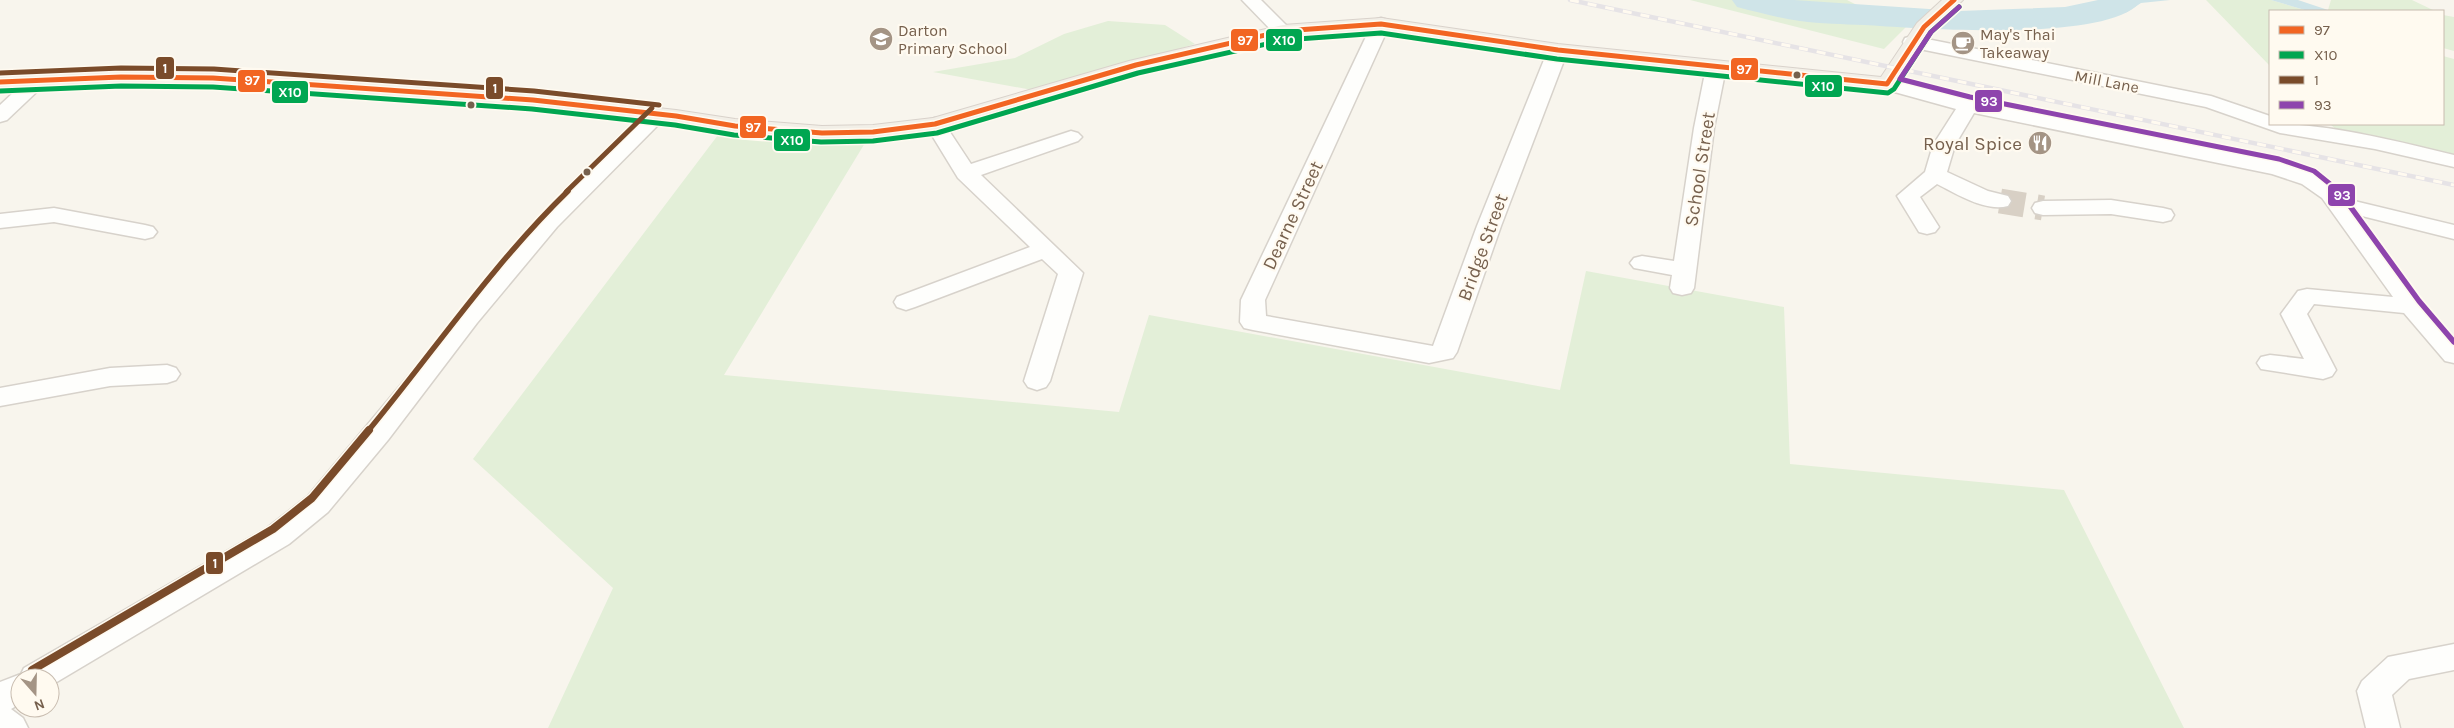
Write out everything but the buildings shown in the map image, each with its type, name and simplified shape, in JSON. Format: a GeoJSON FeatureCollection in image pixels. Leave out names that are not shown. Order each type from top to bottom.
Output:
{"type":"FeatureCollection","features":[{"type":"Feature","properties":{"kind":"main road"},"geometry":{"type":"LineString","coordinates":[[0,82],[120,77],[213,78],[532,100],[658,114],[735,126],[822,133],[873,132],[936,124],[1136,65],[1282,31],[1381,24],[1558,50],[1716,68],[1887,84],[1925,27],[1954,0]]}},
{"type":"Feature","properties":{"kind":"street"},"geometry":{"type":"LineString","coordinates":[[1251,0],[1282,31]]}},
{"type":"Feature","properties":{"kind":"street","name":"Dearne Street"},"geometry":{"type":"LineString","coordinates":[[1346,338],[1253,322],[1252,300],[1381,24]]}},
{"type":"Feature","properties":{"kind":"street","name":"Mill Lane"},"geometry":{"type":"LineString","coordinates":[[1925,27],[2211,102],[2269,122]]}},
{"type":"Feature","properties":{"kind":"street","name":"Bridge Street"},"geometry":{"type":"LineString","coordinates":[[1346,338],[1429,355],[1444,352],[1489,226],[1558,50]]}},
{"type":"Feature","properties":{"kind":"street","name":"School Street"},"geometry":{"type":"LineString","coordinates":[[1642,263],[1683,279],[1704,128],[1716,68]]}},
{"type":"Feature","properties":{"kind":"street"},"geometry":{"type":"LineString","coordinates":[[0,116],[38,80]]}},
{"type":"Feature","properties":{"kind":"street"},"geometry":{"type":"LineString","coordinates":[[1887,84],[1968,106],[2294,172],[2322,186],[2339,204],[2412,306],[2454,355]]}},
{"type":"Feature","properties":{"kind":"street"},"geometry":{"type":"LineString","coordinates":[[1927,227],[1908,196],[1935,175],[1944,145],[1968,106]]}},
{"type":"Feature","properties":{"kind":"street"},"geometry":{"type":"LineString","coordinates":[[53,668],[278,536],[318,504],[378,433],[468,318],[549,222],[658,114]]}},
{"type":"Feature","properties":{"kind":"street"},"geometry":{"type":"LineString","coordinates":[[936,124],[966,173],[1071,273],[1037,381]]}},
{"type":"Feature","properties":{"kind":"street","name":"Mill Lane"},"geometry":{"type":"LineString","coordinates":[[2281,125],[2454,161]]}},
{"type":"Feature","properties":{"kind":"street"},"geometry":{"type":"LineString","coordinates":[[966,173],[1071,137]]}},
{"type":"Feature","properties":{"kind":"street"},"geometry":{"type":"LineString","coordinates":[[1935,175],[1980,196],[2000,201]]}},
{"type":"Feature","properties":{"kind":"street"},"geometry":{"type":"LineString","coordinates":[[2339,204],[2454,232]]}},
{"type":"Feature","properties":{"kind":"street"},"geometry":{"type":"LineString","coordinates":[[2043,208],[2111,207],[2163,215]]}},
{"type":"Feature","properties":{"kind":"street"},"geometry":{"type":"LineString","coordinates":[[0,221],[54,215],[145,232]]}},
{"type":"Feature","properties":{"kind":"street"},"geometry":{"type":"LineString","coordinates":[[906,302],[1046,249]]}},
{"type":"Feature","properties":{"kind":"street"},"geometry":{"type":"LineString","coordinates":[[2270,364],[2323,370],[2294,314],[2307,296],[2412,306]]}},
{"type":"Feature","properties":{"kind":"street"},"geometry":{"type":"LineString","coordinates":[[0,397],[110,377],[167,374]]}},
{"type":"Feature","properties":{"kind":"street"},"geometry":{"type":"LineString","coordinates":[[2383,728],[2374,691],[2400,668],[2454,657]]}},
{"type":"Feature","properties":{"kind":"street"},"geometry":{"type":"LineString","coordinates":[[0,720],[12,728]]}},
{"type":"Feature","properties":{"kind":"green space"},"geometry":{"type":"Polygon","coordinates":[[[1690,0],[1847,0],[1857,5],[1920,13],[1884,49],[1690,0]]]}},
{"type":"Feature","properties":{"kind":"green space"},"geometry":{"type":"Polygon","coordinates":[[[2206,0],[2271,0],[2305,10],[2269,10],[2269,65],[2206,0]]]}},
{"type":"Feature","properties":{"kind":"green space"},"geometry":{"type":"Polygon","coordinates":[[[2331,0],[2412,0],[2433,10],[2328,10],[2331,0]]]}},
{"type":"Feature","properties":{"kind":"green space"},"geometry":{"type":"Polygon","coordinates":[[[2444,15],[2454,17],[2454,51],[2444,48],[2444,15]]]}},
{"type":"Feature","properties":{"kind":"green space"},"geometry":{"type":"Polygon","coordinates":[[[1108,21],[1165,25],[1195,44],[1038,91],[933,72],[1015,58],[1064,34],[1108,21]]]}},
{"type":"Feature","properties":{"kind":"green space"},"geometry":{"type":"Polygon","coordinates":[[[2444,56],[2454,59],[2454,154],[2338,131],[2331,125],[2444,125],[2444,56]]]}},
{"type":"Feature","properties":{"kind":"green space"},"geometry":{"type":"Polygon","coordinates":[[[718,135],[865,143],[724,375],[1119,412],[1149,315],[1560,390],[1586,271],[1784,307],[1790,464],[2064,490],[2184,728],[548,728],[613,588],[473,459],[718,135]]]}},
{"type":"Feature","properties":{"kind":"shaded area"},"geometry":{"type":"Polygon","coordinates":[[[2110,0],[2170,0],[2141,3],[2127,12],[2115,16],[2073,23],[1947,27],[1962,14],[1995,16],[2038,15],[2079,10],[2097,6],[2110,0]]]}},
{"type":"Feature","properties":{"kind":"shaded area"},"geometry":{"type":"Polygon","coordinates":[[[2271,0],[2298,0],[2328,10],[2305,10],[2271,0]]]}},
{"type":"Feature","properties":{"kind":"waterway"},"geometry":{"type":"LineString","coordinates":[[1748,0],[1800,11],[1959,21],[2065,17],[2098,12],[2126,0]]}},
{"type":"Feature","properties":{"kind":"tunnel"},"geometry":{"type":"LineString","coordinates":[[2000,201],[2043,208]]}},
{"type":"Feature","properties":{"kind":"railway"},"geometry":{"type":"LineString","coordinates":[[1570,0],[2454,185]]}},
{"type":"Feature","properties":{"kind":"transit line","name":"97"},"geometry":{"type":"LineString","coordinates":[[0,82],[121,77],[213,78],[533,100],[676,116],[735,126],[822,133],[873,132],[935,124],[1136,65],[1283,31],[1381,24],[1558,50],[1887,84],[1924,27],[1954,0]]}},
{"type":"Feature","properties":{"kind":"transit line","name":"X10"},"geometry":{"type":"LineString","coordinates":[[0,91],[121,86],[213,87],[532,109],[675,125],[734,135],[821,142],[873,141],[937,133],[1138,73],[1284,40],[1381,33],[1557,59],[1888,93],[1894,89],[1931,32],[1959,7]]}},
{"type":"Feature","properties":{"kind":"transit line","name":"93"},"geometry":{"type":"LineString","coordinates":[[1959,7],[1931,32],[1900,79],[1970,97],[2279,159],[2314,171],[2336,187],[2419,301],[2454,342]]}},
{"type":"Feature","properties":{"kind":"transit line","name":"1"},"geometry":{"type":"LineString","coordinates":[[0,73],[121,68],[214,69],[534,91],[659,105]]}},
{"type":"Feature","properties":{"kind":"transit line","name":"1"},"geometry":{"type":"LineString","coordinates":[[35,668],[273,529],[312,498],[371,427],[461,312],[542,216],[652,108]]}},
{"type":"Feature","properties":{"kind":"place","name":"Darton Primary School"},"geometry":{"type":"Point","coordinates":[881,39]}},
{"type":"Feature","properties":{"kind":"place","name":"May's Thai Takeaway"},"geometry":{"type":"Point","coordinates":[1963,43]}},
{"type":"Feature","properties":{"kind":"place","name":"Royal Spice"},"geometry":{"type":"Point","coordinates":[2040,143]}}]}
